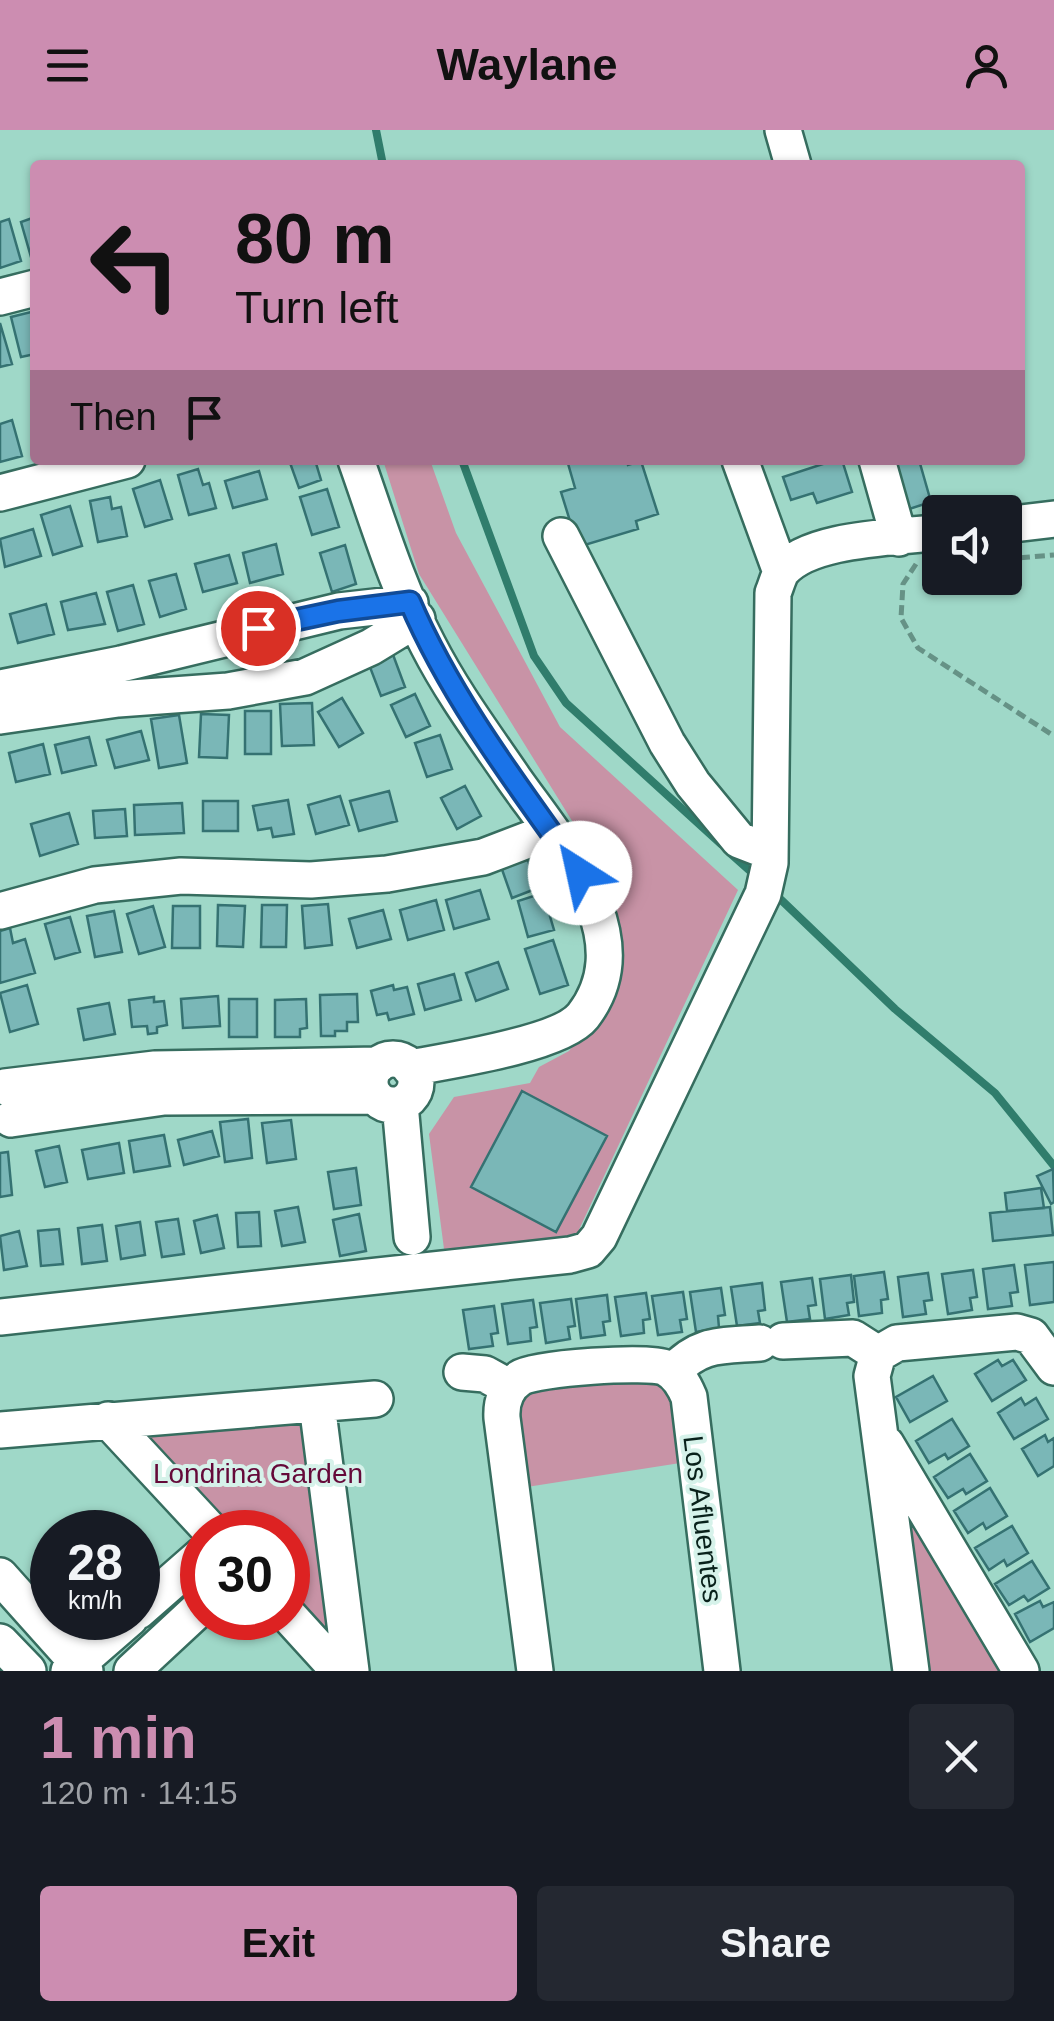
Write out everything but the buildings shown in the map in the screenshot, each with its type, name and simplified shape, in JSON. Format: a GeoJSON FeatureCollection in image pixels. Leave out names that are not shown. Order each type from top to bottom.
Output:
{"type":"FeatureCollection","features":[{"type":"Feature","properties":{"kind":"street"},"geometry":{"type":"LineString","coordinates":[[783,130],[792,160]]}},
{"type":"Feature","properties":{"kind":"street"},"geometry":{"type":"LineString","coordinates":[[0,296],[30,289]]}},
{"type":"Feature","properties":{"kind":"street"},"geometry":{"type":"LineString","coordinates":[[0,494],[108,465]]}},
{"type":"Feature","properties":{"kind":"street"},"geometry":{"type":"LineString","coordinates":[[4,1105],[164,1097],[220,1082],[391,1083],[540,1040],[580,1020],[598,993],[604,950],[597,914],[580,873],[472,718],[427,643],[358,465]]}},
{"type":"Feature","properties":{"kind":"street"},"geometry":{"type":"LineString","coordinates":[[742,465],[781,572]]}},
{"type":"Feature","properties":{"kind":"street"},"geometry":{"type":"LineString","coordinates":[[879,465],[906,552]]}},
{"type":"Feature","properties":{"kind":"street"},"geometry":{"type":"LineString","coordinates":[[1022,522],[1054,519]]}},
{"type":"Feature","properties":{"kind":"street"},"geometry":{"type":"LineString","coordinates":[[561,536],[667,743],[693,784],[767,873]]}},
{"type":"Feature","properties":{"kind":"street"},"geometry":{"type":"LineString","coordinates":[[0,1317],[588,1250],[598,1237],[767,873],[773,593],[781,572],[802,556],[834,546],[906,552],[922,543]]}},
{"type":"Feature","properties":{"kind":"street"},"geometry":{"type":"LineString","coordinates":[[0,688],[140,659],[320,614],[413,611]]}},
{"type":"Feature","properties":{"kind":"street"},"geometry":{"type":"LineString","coordinates":[[0,716],[228,691],[305,677],[371,647],[413,611]]}},
{"type":"Feature","properties":{"kind":"street"},"geometry":{"type":"LineString","coordinates":[[140,659],[147,698]]}},
{"type":"Feature","properties":{"kind":"street"},"geometry":{"type":"LineString","coordinates":[[0,910],[95,884],[181,876],[311,880],[387,874],[483,857],[551,831]]}},
{"type":"Feature","properties":{"kind":"street"},"geometry":{"type":"LineString","coordinates":[[391,1083],[412,1236]]}},
{"type":"Feature","properties":{"kind":"street"},"geometry":{"type":"LineString","coordinates":[[911,1671],[872,1376],[878,1354],[897,1342],[1017,1332],[1031,1336],[1054,1368]]}},
{"type":"Feature","properties":{"kind":"street"},"geometry":{"type":"LineString","coordinates":[[534,1671],[502,1418],[509,1388],[526,1374],[536,1372],[651,1364],[672,1372],[698,1350],[772,1342],[853,1338],[878,1354]]}},
{"type":"Feature","properties":{"kind":"street"},"geometry":{"type":"LineString","coordinates":[[462,1372],[485,1374],[509,1388]]}},
{"type":"Feature","properties":{"kind":"street","name":"Los Afluentes"},"geometry":{"type":"LineString","coordinates":[[672,1372],[688,1398],[722,1671]]}},
{"type":"Feature","properties":{"kind":"street"},"geometry":{"type":"LineString","coordinates":[[0,1430],[375,1399]]}},
{"type":"Feature","properties":{"kind":"street"},"geometry":{"type":"LineString","coordinates":[[317,1404],[351,1671]]}},
{"type":"Feature","properties":{"kind":"street"},"geometry":{"type":"LineString","coordinates":[[108,1420],[192,1510]]}},
{"type":"Feature","properties":{"kind":"street"},"geometry":{"type":"LineString","coordinates":[[878,1430],[1022,1671]]}},
{"type":"Feature","properties":{"kind":"street"},"geometry":{"type":"LineString","coordinates":[[160,1592],[180,1574]]}},
{"type":"Feature","properties":{"kind":"street"},"geometry":{"type":"LineString","coordinates":[[0,1576],[77,1669],[107,1640]]}},
{"type":"Feature","properties":{"kind":"street"},"geometry":{"type":"LineString","coordinates":[[0,1633],[28,1607]]}},
{"type":"Feature","properties":{"kind":"street"},"geometry":{"type":"LineString","coordinates":[[132,1671],[180,1626]]}},
{"type":"Feature","properties":{"kind":"street"},"geometry":{"type":"LineString","coordinates":[[310,1640],[339,1671]]}},
{"type":"Feature","properties":{"kind":"street"},"geometry":{"type":"LineString","coordinates":[[0,1642],[28,1671]]}},
{"type":"Feature","properties":{"kind":"path"},"geometry":{"type":"LineString","coordinates":[[906,552],[901,618],[918,648],[1054,736]]}},
{"type":"Feature","properties":{"kind":"path"},"geometry":{"type":"LineString","coordinates":[[1022,558],[1054,554]]}},
{"type":"Feature","properties":{"kind":"green space"},"geometry":{"type":"Polygon","coordinates":[[[385,465],[432,465],[456,533],[560,727],[738,890],[576,1236],[444,1249],[429,1134],[454,1097],[530,1083],[539,1067],[569,1051],[606,1005],[587,845],[419,574],[385,465]]]}},
{"type":"Feature","properties":{"kind":"green space"},"geometry":{"type":"Polygon","coordinates":[[[662,1369],[693,1461],[514,1489],[513,1391],[662,1369]]]}},
{"type":"Feature","properties":{"kind":"green space","name":"Londrina Garden"},"geometry":{"type":"Polygon","coordinates":[[[313,1409],[346,1671],[310,1634],[310,1510],[196,1510],[118,1426],[313,1409]]]}},
{"type":"Feature","properties":{"kind":"green space"},"geometry":{"type":"Polygon","coordinates":[[[881,1436],[1020,1671],[911,1671],[881,1436]]]}},
{"type":"Feature","properties":{"kind":"waterway"},"geometry":{"type":"LineString","coordinates":[[376,130],[382,160]]}},
{"type":"Feature","properties":{"kind":"waterway"},"geometry":{"type":"LineString","coordinates":[[464,465],[534,656],[566,703],[721,844]]}},
{"type":"Feature","properties":{"kind":"waterway"},"geometry":{"type":"LineString","coordinates":[[731,854],[758,878]]}},
{"type":"Feature","properties":{"kind":"waterway"},"geometry":{"type":"LineString","coordinates":[[775,894],[895,1009],[995,1093],[1054,1166]]}},
{"type":"Feature","properties":{"kind":"route"},"geometry":{"type":"LineString","coordinates":[[258,628],[338,611],[410,602],[427,643],[472,718],[580,873]]}}]}
